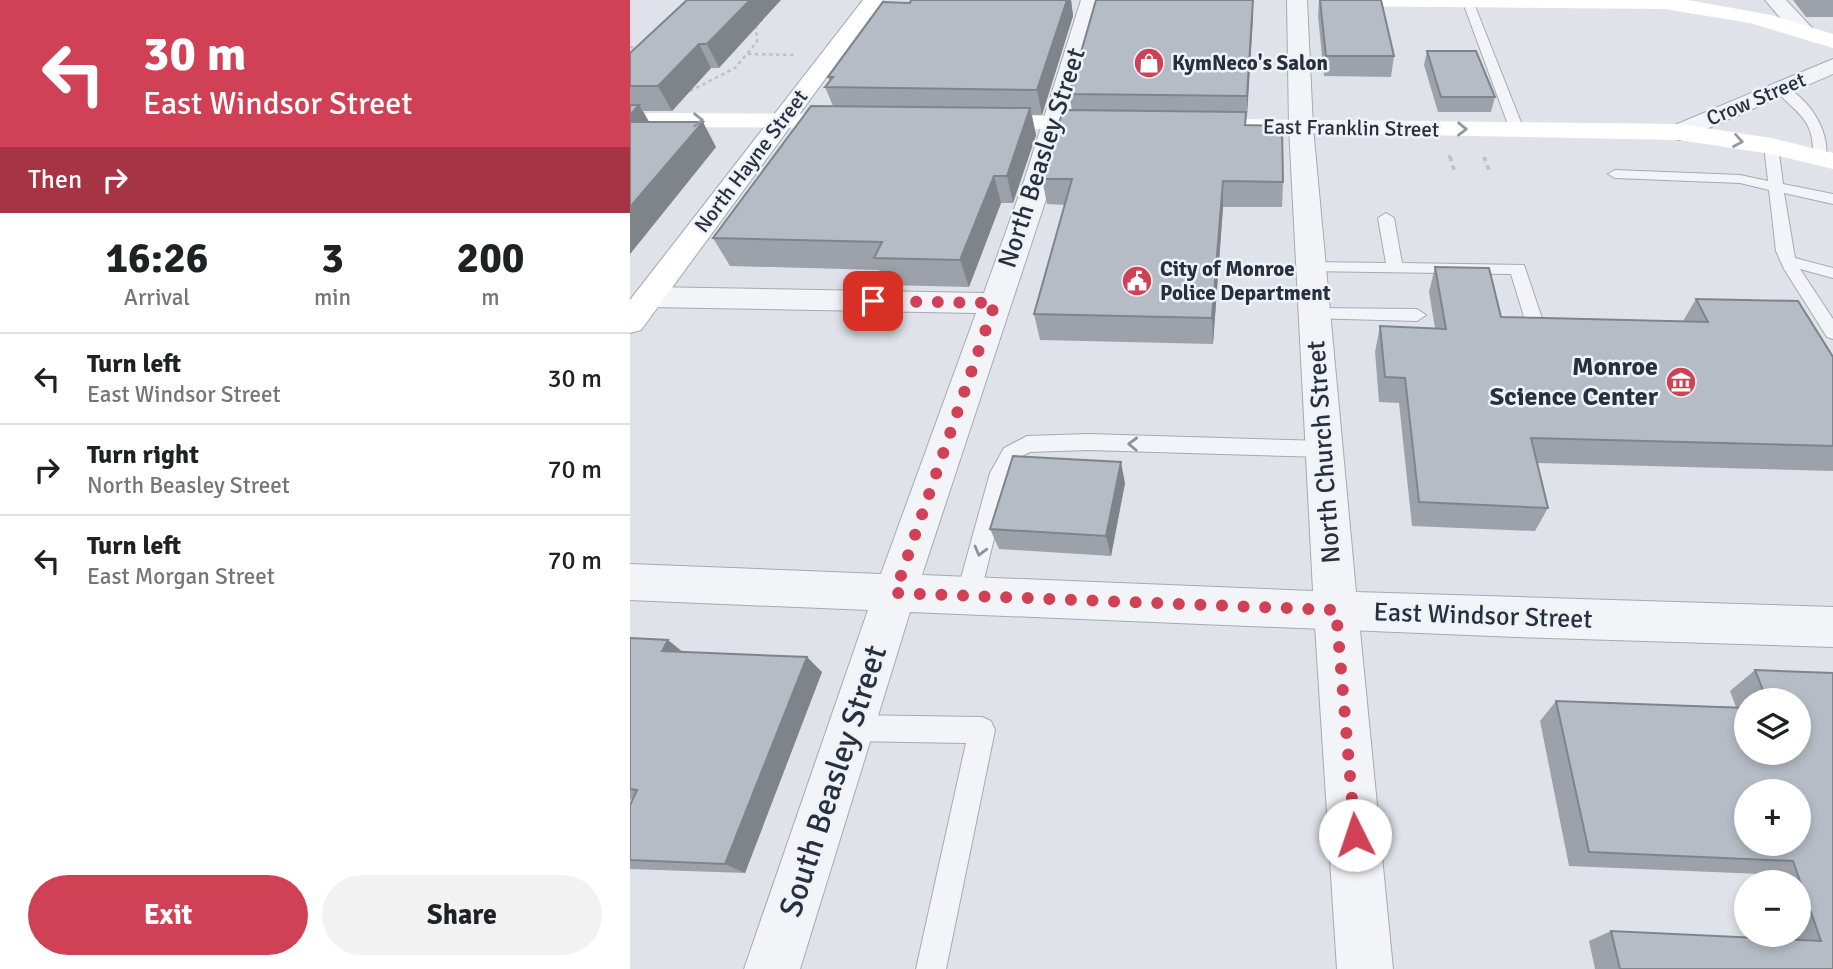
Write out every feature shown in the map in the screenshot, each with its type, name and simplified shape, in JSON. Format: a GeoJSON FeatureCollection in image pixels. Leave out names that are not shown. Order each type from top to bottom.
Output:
{"type":"FeatureCollection","features":[{"type":"Feature","properties":{"kind":"main road","name":"North Hayne Street"},"geometry":{"type":"LineString","coordinates":[[630,322],[873,0]]}},
{"type":"Feature","properties":{"kind":"main road"},"geometry":{"type":"LineString","coordinates":[[1330,0],[1639,1],[1715,9],[1803,30],[1833,41]]}},
{"type":"Feature","properties":{"kind":"main road"},"geometry":{"type":"LineString","coordinates":[[630,120],[873,121]]}},
{"type":"Feature","properties":{"kind":"main road"},"geometry":{"type":"LineString","coordinates":[[953,122],[1140,124]]}},
{"type":"Feature","properties":{"kind":"main road","name":"East Franklin Street"},"geometry":{"type":"LineString","coordinates":[[1209,126],[1679,132],[1771,146],[1827,160]]}},
{"type":"Feature","properties":{"kind":"street","name":"North Beasley Street"},"geometry":{"type":"LineString","coordinates":[[895,593],[1055,123],[1091,0]]}},
{"type":"Feature","properties":{"kind":"street","name":"North Church Street"},"geometry":{"type":"LineString","coordinates":[[1297,0],[1301,127],[1314,314],[1365,969]]}},
{"type":"Feature","properties":{"kind":"street"},"geometry":{"type":"LineString","coordinates":[[1775,0],[1803,30]]}},
{"type":"Feature","properties":{"kind":"street","name":"Crow Street"},"geometry":{"type":"LineString","coordinates":[[1679,132],[1833,66]]}},
{"type":"Feature","properties":{"kind":"street"},"geometry":{"type":"LineString","coordinates":[[649,297],[995,303]]}},
{"type":"Feature","properties":{"kind":"street","name":"East Windsor Street"},"geometry":{"type":"LineString","coordinates":[[630,582],[1833,627]]}},
{"type":"Feature","properties":{"kind":"street","name":"South Beasley Street"},"geometry":{"type":"LineString","coordinates":[[772,969],[895,593]]}},
{"type":"Feature","properties":{"kind":"lane"},"geometry":{"type":"LineString","coordinates":[[1467,1],[1517,130]]}},
{"type":"Feature","properties":{"kind":"lane"},"geometry":{"type":"LineString","coordinates":[[1780,89],[1803,107],[1818,127],[1827,160]]}},
{"type":"Feature","properties":{"kind":"lane"},"geometry":{"type":"LineString","coordinates":[[1771,146],[1784,251],[1833,333]]}},
{"type":"Feature","properties":{"kind":"lane"},"geometry":{"type":"LineString","coordinates":[[1615,174],[1710,176],[1775,184],[1833,199]]}},
{"type":"Feature","properties":{"kind":"lane"},"geometry":{"type":"LineString","coordinates":[[1386,218],[1395,268]]}},
{"type":"Feature","properties":{"kind":"lane"},"geometry":{"type":"LineString","coordinates":[[1788,261],[1833,273]]}},
{"type":"Feature","properties":{"kind":"lane"},"geometry":{"type":"LineString","coordinates":[[1311,267],[1518,269],[1537,330]]}},
{"type":"Feature","properties":{"kind":"lane"},"geometry":{"type":"LineString","coordinates":[[1314,314],[1417,316]]}},
{"type":"Feature","properties":{"kind":"lane"},"geometry":{"type":"LineString","coordinates":[[968,596],[1000,473],[1012,453],[1027,444],[1051,442],[1324,449]]}},
{"type":"Feature","properties":{"kind":"lane"},"geometry":{"type":"LineString","coordinates":[[850,728],[982,730],[931,969]]}},
{"type":"Feature","properties":{"kind":"path"},"geometry":{"type":"LineString","coordinates":[[689,92],[735,68],[757,41],[754,20]]}},
{"type":"Feature","properties":{"kind":"path"},"geometry":{"type":"LineString","coordinates":[[630,47],[639,46],[641,49],[637,53],[646,53]]}},
{"type":"Feature","properties":{"kind":"path"},"geometry":{"type":"LineString","coordinates":[[747,54],[794,54]]}},
{"type":"Feature","properties":{"kind":"path"},"geometry":{"type":"LineString","coordinates":[[1447,148],[1455,173]]}},
{"type":"Feature","properties":{"kind":"path"},"geometry":{"type":"LineString","coordinates":[[1481,148],[1490,173]]}},
{"type":"Feature","properties":{"kind":"building"},"geometry":{"type":"Polygon","coordinates":[[[687,0],[750,0],[707,44],[699,44],[658,86],[630,86],[630,53],[687,0]]]}},
{"type":"Feature","properties":{"kind":"building"},"geometry":{"type":"Polygon","coordinates":[[[911,0],[1067,0],[1037,90],[825,87],[833,77],[828,77],[883,2],[910,3],[911,0]]]}},
{"type":"Feature","properties":{"kind":"building"},"geometry":{"type":"Polygon","coordinates":[[[1096,0],[1253,0],[1247,96],[1069,94],[1096,0]]]}},
{"type":"Feature","properties":{"kind":"building"},"geometry":{"type":"Polygon","coordinates":[[[1320,0],[1381,0],[1394,56],[1326,56],[1320,0]]]}},
{"type":"Feature","properties":{"kind":"building"},"geometry":{"type":"Polygon","coordinates":[[[1427,51],[1476,51],[1495,97],[1441,97],[1427,51]]]}},
{"type":"Feature","properties":{"kind":"building"},"geometry":{"type":"Polygon","coordinates":[[[630,105],[639,105],[630,115],[630,105]]]}},
{"type":"Feature","properties":{"kind":"building"},"geometry":{"type":"Polygon","coordinates":[[[811,106],[1030,108],[1007,176],[994,176],[960,260],[874,258],[882,242],[713,238],[811,106]]]}},
{"type":"Feature","properties":{"kind":"building"},"geometry":{"type":"Polygon","coordinates":[[[1063,110],[1246,112],[1245,125],[1282,126],[1283,182],[1223,181],[1212,318],[1034,314],[1072,179],[1042,179],[1063,110]]]}},
{"type":"Feature","properties":{"kind":"building"},"geometry":{"type":"Polygon","coordinates":[[[630,122],[703,122],[630,207],[630,122]]]}},
{"type":"Feature","properties":{"kind":"building"},"geometry":{"type":"Polygon","coordinates":[[[1435,267],[1489,268],[1501,317],[1708,322],[1696,299],[1798,301],[1833,357],[1833,446],[1531,438],[1548,508],[1419,502],[1405,378],[1385,377],[1380,326],[1446,329],[1435,267]]]}},
{"type":"Feature","properties":{"kind":"building"},"geometry":{"type":"Polygon","coordinates":[[[1013,456],[1121,462],[1106,536],[990,529],[1013,456]]]}},
{"type":"Feature","properties":{"kind":"building"},"geometry":{"type":"Polygon","coordinates":[[[630,638],[668,640],[662,651],[807,657],[725,864],[630,860],[630,805],[637,790],[630,789],[630,638]]]}},
{"type":"Feature","properties":{"kind":"building"},"geometry":{"type":"Polygon","coordinates":[[[1755,670],[1833,673],[1833,969],[1620,969],[1611,931],[1734,937],[1734,947],[1811,947],[1811,941],[1821,941],[1811,912],[1811,870],[1796,870],[1793,861],[1589,852],[1556,701],[1734,708],[1734,765],[1811,765],[1811,688],[1762,688],[1755,670]]]}},
{"type":"Feature","properties":{"kind":"place","name":"KymNeco's Salon"},"geometry":{"type":"Point","coordinates":[1149,63]}},
{"type":"Feature","properties":{"kind":"place","name":"City of Monroe Police Department"},"geometry":{"type":"Point","coordinates":[1137,281]}},
{"type":"Feature","properties":{"kind":"place","name":"Monroe Science Center"},"geometry":{"type":"Point","coordinates":[1681,382]}},
{"type":"Feature","properties":{"kind":"route"},"geometry":{"type":"LineString","coordinates":[[873,301],[995,303],[895,593],[1336,610],[1355,835]]}}]}
